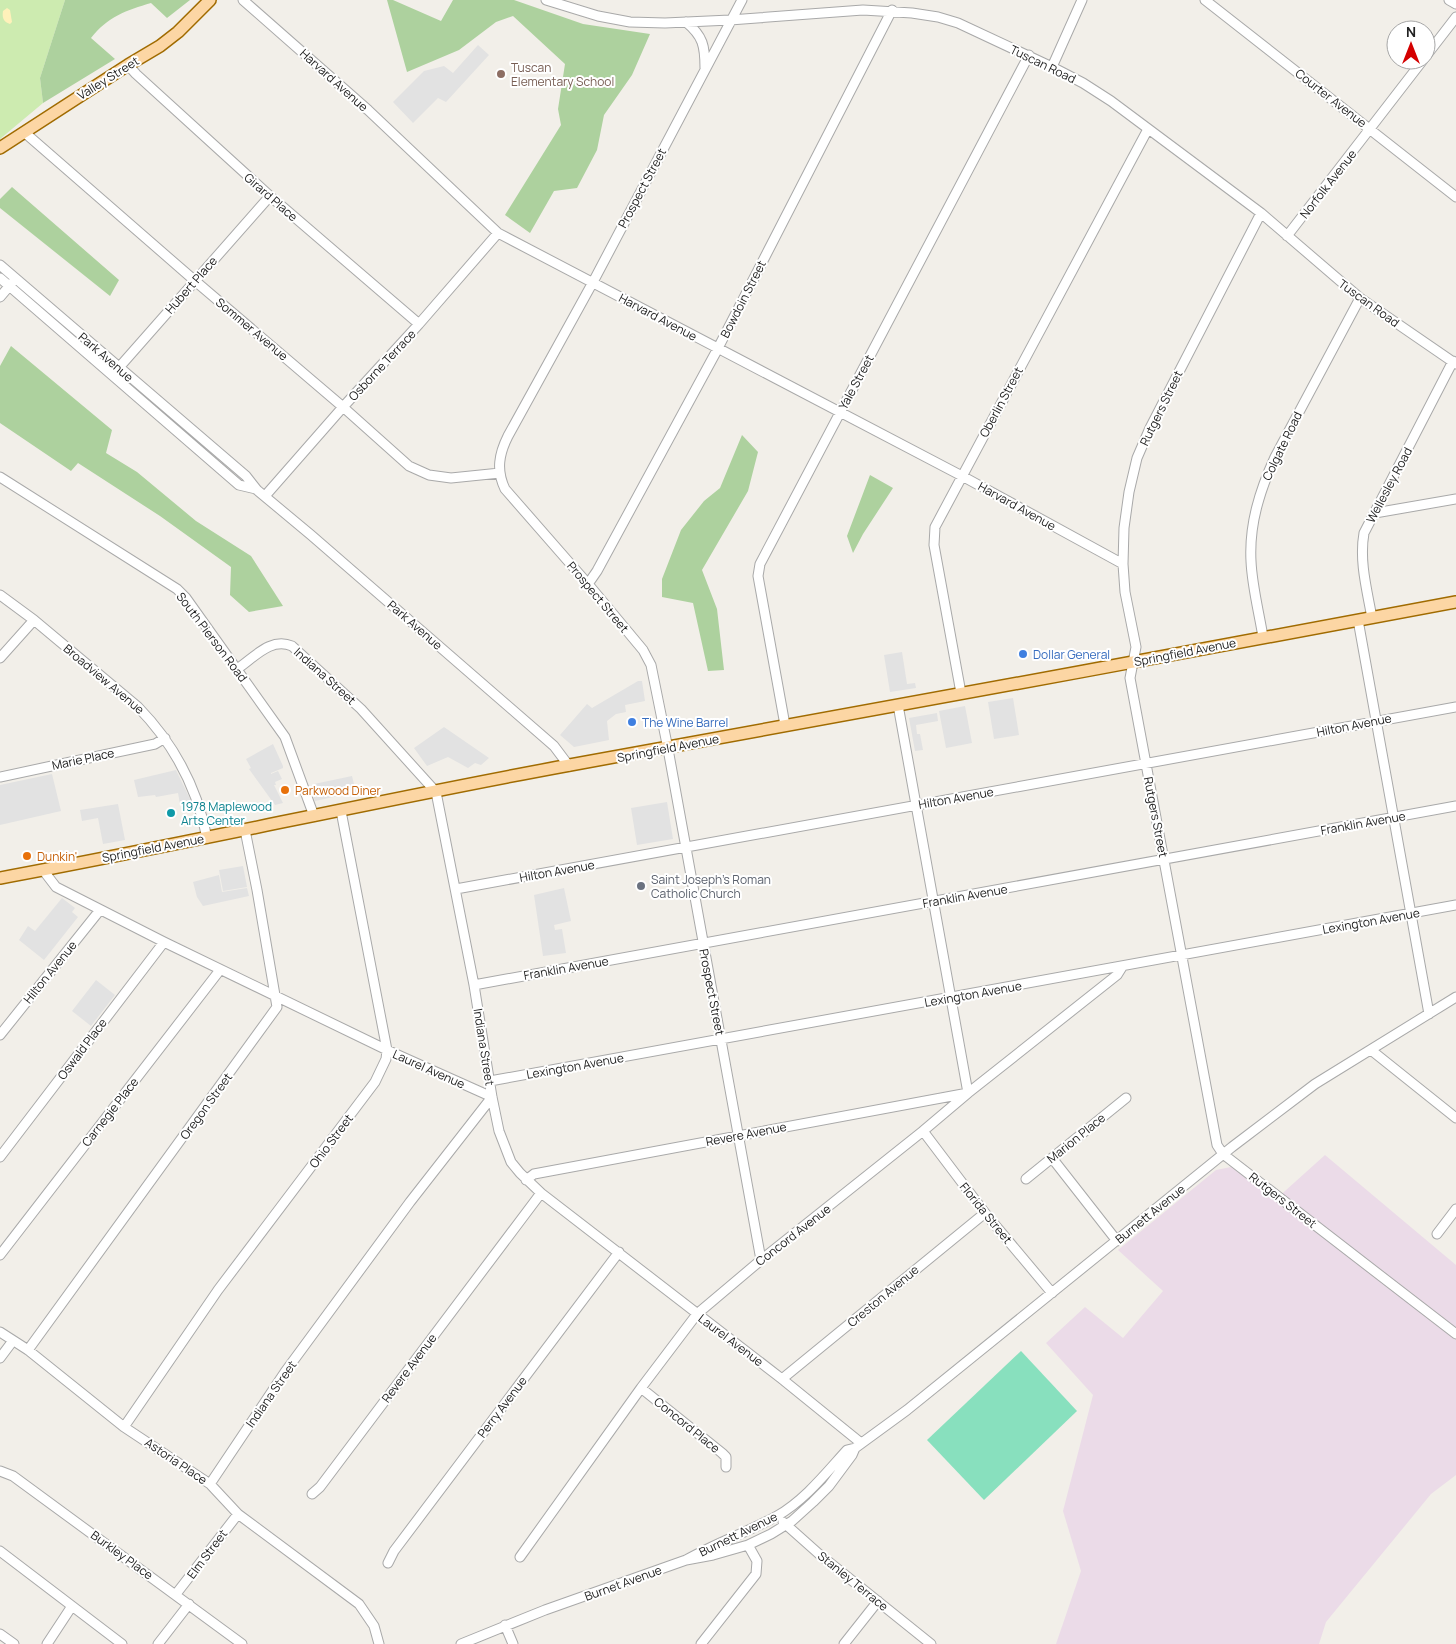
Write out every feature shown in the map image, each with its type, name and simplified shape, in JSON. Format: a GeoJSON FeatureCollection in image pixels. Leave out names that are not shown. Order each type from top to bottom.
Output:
{"type":"FeatureCollection","features":[{"type":"Feature","properties":{"kind":"main road","name":"Valley Street"},"geometry":{"type":"LineString","coordinates":[[0,148],[160,46],[172,37],[210,0]]}},
{"type":"Feature","properties":{"kind":"main road","name":"Springfield Avenue"},"geometry":{"type":"LineString","coordinates":[[0,878],[785,725],[1456,602]]}},
{"type":"Feature","properties":{"kind":"street","name":"Harvard Avenue"},"geometry":{"type":"LineString","coordinates":[[243,0],[368,110],[498,232],[962,476],[1123,564]]}},
{"type":"Feature","properties":{"kind":"street","name":"Tuscan Road"},"geometry":{"type":"LineString","coordinates":[[546,0],[598,16],[630,22],[730,20],[863,10],[892,10],[938,17],[958,23],[1029,55],[1111,101],[1261,213],[1360,298],[1454,362]]}},
{"type":"Feature","properties":{"kind":"street","name":"Prospect Street"},"geometry":{"type":"LineString","coordinates":[[742,0],[593,282],[503,446],[500,457],[500,473],[505,489],[588,584],[643,650],[651,664],[761,1260]]}},
{"type":"Feature","properties":{"kind":"street"},"geometry":{"type":"LineString","coordinates":[[1052,67],[1082,0]]}},
{"type":"Feature","properties":{"kind":"street","name":"Courter Avenue"},"geometry":{"type":"LineString","coordinates":[[1205,0],[1456,197]]}},
{"type":"Feature","properties":{"kind":"street"},"geometry":{"type":"LineString","coordinates":[[1449,0],[1456,4]]}},
{"type":"Feature","properties":{"kind":"street","name":"Bowdoin Street"},"geometry":{"type":"LineString","coordinates":[[588,584],[597,571],[718,349],[892,10]]}},
{"type":"Feature","properties":{"kind":"street"},"geometry":{"type":"LineString","coordinates":[[1436,43],[1456,17]]}},
{"type":"Feature","properties":{"kind":"street"},"geometry":{"type":"LineString","coordinates":[[686,22],[700,37],[705,49],[705,69]]}},
{"type":"Feature","properties":{"kind":"street","name":"Yale Street"},"geometry":{"type":"LineString","coordinates":[[785,725],[758,576],[760,564],[1029,55]]}},
{"type":"Feature","properties":{"kind":"street","name":"Girard Place"},"geometry":{"type":"LineString","coordinates":[[128,65],[270,196],[419,324]]}},
{"type":"Feature","properties":{"kind":"street","name":"Norfolk Avenue"},"geometry":{"type":"LineString","coordinates":[[1287,236],[1415,70]]}},
{"type":"Feature","properties":{"kind":"street","name":"Oberlin Street"},"geometry":{"type":"LineString","coordinates":[[962,693],[934,545],[935,527],[1148,129]]}},
{"type":"Feature","properties":{"kind":"street","name":"Sommer Avenue"},"geometry":{"type":"LineString","coordinates":[[24,132],[409,466],[429,475],[452,478],[500,473]]}},
{"type":"Feature","properties":{"kind":"street","name":"Hubert Place"},"geometry":{"type":"LineString","coordinates":[[112,375],[270,196]]}},
{"type":"Feature","properties":{"kind":"street","name":"Rutgers Street"},"geometry":{"type":"LineString","coordinates":[[1261,213],[1150,428],[1137,458],[1129,492],[1124,528],[1123,564],[1125,592],[1136,647],[1130,678],[1217,1145],[1223,1154],[1456,1334]]}},
{"type":"Feature","properties":{"kind":"street","name":"Osborne Terrace"},"geometry":{"type":"LineString","coordinates":[[265,496],[419,324],[498,232]]}},
{"type":"Feature","properties":{"kind":"street","name":"Park Avenue"},"geometry":{"type":"LineString","coordinates":[[0,265],[12,282],[112,375],[239,485],[257,490]]}},
{"type":"Feature","properties":{"kind":"street","name":"Park Avenue"},"geometry":{"type":"LineString","coordinates":[[0,278],[12,282],[119,368],[246,476],[257,490],[554,746],[569,766]]}},
{"type":"Feature","properties":{"kind":"street"},"geometry":{"type":"LineString","coordinates":[[0,297],[12,282]]}},
{"type":"Feature","properties":{"kind":"street","name":"Colgate Road"},"geometry":{"type":"LineString","coordinates":[[1264,636],[1251,563],[1251,542],[1256,507],[1267,474],[1360,298]]}},
{"type":"Feature","properties":{"kind":"street","name":"Wellesley Road"},"geometry":{"type":"LineString","coordinates":[[1372,618],[1363,566],[1362,545],[1364,533],[1454,362]]}},
{"type":"Feature","properties":{"kind":"street","name":"South Pierson Road"},"geometry":{"type":"LineString","coordinates":[[0,477],[177,589],[186,598],[285,737],[314,816]]}},
{"type":"Feature","properties":{"kind":"street"},"geometry":{"type":"LineString","coordinates":[[1375,513],[1456,499]]}},
{"type":"Feature","properties":{"kind":"street","name":"Broadview Avenue"},"geometry":{"type":"LineString","coordinates":[[0,595],[34,620],[138,707],[165,738],[182,763],[194,790],[202,811],[207,838]]}},
{"type":"Feature","properties":{"kind":"street"},"geometry":{"type":"LineString","coordinates":[[0,658],[34,620]]}},
{"type":"Feature","properties":{"kind":"street"},"geometry":{"type":"LineString","coordinates":[[1358,620],[1429,1014]]}},
{"type":"Feature","properties":{"kind":"street","name":"Indiana Street"},"geometry":{"type":"LineString","coordinates":[[210,1484],[285,1372],[410,1202],[492,1096],[474,985],[436,792],[361,709],[292,646],[282,643],[270,645],[237,669]]}},
{"type":"Feature","properties":{"kind":"street"},"geometry":{"type":"LineString","coordinates":[[898,705],[968,1093]]}},
{"type":"Feature","properties":{"kind":"street","name":"Hilton Avenue"},"geometry":{"type":"LineString","coordinates":[[456,890],[1456,707]]}},
{"type":"Feature","properties":{"kind":"street","name":"Marie Place"},"geometry":{"type":"LineString","coordinates":[[0,777],[155,744],[165,738]]}},
{"type":"Feature","properties":{"kind":"street","name":"Franklin Avenue"},"geometry":{"type":"LineString","coordinates":[[474,985],[1456,806]]}},
{"type":"Feature","properties":{"kind":"street","name":"Ohio Street"},"geometry":{"type":"LineString","coordinates":[[124,1427],[218,1290],[375,1082],[386,1059],[387,1050],[341,811]]}},
{"type":"Feature","properties":{"kind":"street"},"geometry":{"type":"LineString","coordinates":[[245,830],[277,998]]}},
{"type":"Feature","properties":{"kind":"street","name":"Laurel Avenue"},"geometry":{"type":"LineString","coordinates":[[43,870],[56,886],[100,910],[277,998],[387,1050],[492,1096],[499,1131],[511,1162],[526,1180],[782,1379],[858,1445]]}},
{"type":"Feature","properties":{"kind":"street","name":"Lexington Avenue"},"geometry":{"type":"LineString","coordinates":[[490,1081],[1456,905]]}},
{"type":"Feature","properties":{"kind":"street","name":"Hilton Avenue"},"geometry":{"type":"LineString","coordinates":[[0,1035],[100,910]]}},
{"type":"Feature","properties":{"kind":"street","name":"Oswald Place"},"geometry":{"type":"LineString","coordinates":[[0,1157],[164,942]]}},
{"type":"Feature","properties":{"kind":"street","name":"Concord Avenue"},"geometry":{"type":"LineString","coordinates":[[520,1557],[640,1388],[697,1314],[761,1260],[1117,975],[1122,967]]}},
{"type":"Feature","properties":{"kind":"street","name":"Carnegie Place"},"geometry":{"type":"LineString","coordinates":[[0,1255],[220,970]]}},
{"type":"Feature","properties":{"kind":"street","name":"Burnett Avenue"},"geometry":{"type":"LineString","coordinates":[[686,1560],[710,1546],[778,1516],[812,1488],[847,1450],[858,1445],[907,1410],[1223,1154],[1315,1084],[1456,997]]}},
{"type":"Feature","properties":{"kind":"street","name":"Oregon Street"},"geometry":{"type":"LineString","coordinates":[[28,1350],[277,1007],[277,998]]}},
{"type":"Feature","properties":{"kind":"street"},"geometry":{"type":"LineString","coordinates":[[1371,1050],[1456,1118]]}},
{"type":"Feature","properties":{"kind":"street","name":"Revere Avenue"},"geometry":{"type":"LineString","coordinates":[[526,1180],[534,1174],[968,1093]]}},
{"type":"Feature","properties":{"kind":"street","name":"Marion Place"},"geometry":{"type":"LineString","coordinates":[[1026,1179],[1126,1098]]}},
{"type":"Feature","properties":{"kind":"street","name":"Florida Street"},"geometry":{"type":"LineString","coordinates":[[923,1131],[985,1213],[1052,1293]]}},
{"type":"Feature","properties":{"kind":"street"},"geometry":{"type":"LineString","coordinates":[[1052,1158],[1117,1241]]}},
{"type":"Feature","properties":{"kind":"street","name":"Revere Avenue"},"geometry":{"type":"LineString","coordinates":[[312,1494],[320,1487],[541,1193]]}},
{"type":"Feature","properties":{"kind":"street"},"geometry":{"type":"LineString","coordinates":[[1437,1234],[1456,1210]]}},
{"type":"Feature","properties":{"kind":"street","name":"Creston Avenue"},"geometry":{"type":"LineString","coordinates":[[782,1379],[985,1213]]}},
{"type":"Feature","properties":{"kind":"street","name":"Perry Avenue"},"geometry":{"type":"LineString","coordinates":[[388,1563],[394,1551],[619,1252]]}},
{"type":"Feature","properties":{"kind":"street","name":"Astoria Place"},"geometry":{"type":"LineString","coordinates":[[0,1332],[12,1342],[28,1350],[124,1427],[210,1484],[238,1514],[359,1604],[374,1626],[379,1644]]}},
{"type":"Feature","properties":{"kind":"street"},"geometry":{"type":"LineString","coordinates":[[0,1358],[12,1342]]}},
{"type":"Feature","properties":{"kind":"street","name":"Concord Place"},"geometry":{"type":"LineString","coordinates":[[640,1388],[722,1453],[726,1457],[726,1467]]}},
{"type":"Feature","properties":{"kind":"street","name":"Burnett Avenue"},"geometry":{"type":"LineString","coordinates":[[786,1525],[829,1486],[858,1445]]}},
{"type":"Feature","properties":{"kind":"street","name":"Burkley Place"},"geometry":{"type":"LineString","coordinates":[[0,1471],[13,1476],[242,1644]]}},
{"type":"Feature","properties":{"kind":"street","name":"Elm Street"},"geometry":{"type":"LineString","coordinates":[[176,1594],[238,1514]]}},
{"type":"Feature","properties":{"kind":"street","name":"Stanley Terrace"},"geometry":{"type":"LineString","coordinates":[[778,1516],[786,1525],[931,1644]]}},
{"type":"Feature","properties":{"kind":"street","name":"Burnet Avenue"},"geometry":{"type":"LineString","coordinates":[[461,1644],[505,1625],[686,1560],[748,1545],[786,1525]]}},
{"type":"Feature","properties":{"kind":"street"},"geometry":{"type":"LineString","coordinates":[[701,1644],[756,1574],[757,1561],[748,1545]]}},
{"type":"Feature","properties":{"kind":"street"},"geometry":{"type":"LineString","coordinates":[[0,1552],[122,1644]]}},
{"type":"Feature","properties":{"kind":"street"},"geometry":{"type":"LineString","coordinates":[[844,1644],[878,1601]]}},
{"type":"Feature","properties":{"kind":"street"},"geometry":{"type":"LineString","coordinates":[[158,1644],[189,1604]]}},
{"type":"Feature","properties":{"kind":"street"},"geometry":{"type":"LineString","coordinates":[[47,1644],[72,1606]]}},
{"type":"Feature","properties":{"kind":"street"},"geometry":{"type":"LineString","coordinates":[[505,1625],[513,1644]]}},
{"type":"Feature","properties":{"kind":"street"},"geometry":{"type":"LineString","coordinates":[[0,1634],[14,1644]]}},
{"type":"Feature","properties":{"kind":"shaded area"},"geometry":{"type":"Polygon","coordinates":[[[478,45],[489,55],[446,102],[438,98],[413,123],[393,102],[424,71],[444,66],[453,73],[478,45]]]}},
{"type":"Feature","properties":{"kind":"shaded area"},"geometry":{"type":"Polygon","coordinates":[[[902,652],[907,684],[915,683],[916,688],[890,692],[884,655],[902,652]]]}},
{"type":"Feature","properties":{"kind":"shaded area"},"geometry":{"type":"Polygon","coordinates":[[[638,681],[642,681],[645,701],[625,705],[626,712],[616,714],[607,721],[609,740],[574,747],[560,735],[587,704],[592,708],[638,681]]]}},
{"type":"Feature","properties":{"kind":"shaded area"},"geometry":{"type":"Polygon","coordinates":[[[1013,698],[1019,735],[994,739],[988,702],[1013,698]]]}},
{"type":"Feature","properties":{"kind":"shaded area"},"geometry":{"type":"Polygon","coordinates":[[[965,706],[972,743],[946,748],[939,711],[965,706]]]}},
{"type":"Feature","properties":{"kind":"shaded area"},"geometry":{"type":"Polygon","coordinates":[[[937,713],[938,721],[916,725],[923,750],[915,751],[909,718],[937,713]]]}},
{"type":"Feature","properties":{"kind":"shaded area"},"geometry":{"type":"Polygon","coordinates":[[[444,727],[489,758],[481,765],[475,763],[468,768],[448,757],[427,766],[414,748],[444,727]]]}},
{"type":"Feature","properties":{"kind":"shaded area"},"geometry":{"type":"Polygon","coordinates":[[[273,744],[283,766],[283,768],[271,773],[278,771],[282,779],[275,782],[276,785],[274,785],[283,803],[275,805],[249,769],[251,768],[246,759],[273,744]]]}},
{"type":"Feature","properties":{"kind":"shaded area"},"geometry":{"type":"Polygon","coordinates":[[[176,770],[191,801],[180,804],[178,793],[156,797],[155,795],[138,797],[134,780],[176,770]]]}},
{"type":"Feature","properties":{"kind":"shaded area"},"geometry":{"type":"Polygon","coordinates":[[[52,774],[61,811],[0,825],[0,785],[52,774]]]}},
{"type":"Feature","properties":{"kind":"shaded area"},"geometry":{"type":"Polygon","coordinates":[[[352,776],[356,792],[315,801],[312,792],[316,790],[314,784],[352,776]]]}},
{"type":"Feature","properties":{"kind":"shaded area"},"geometry":{"type":"Polygon","coordinates":[[[667,802],[673,839],[637,845],[631,808],[667,802]]]}},
{"type":"Feature","properties":{"kind":"shaded area"},"geometry":{"type":"Polygon","coordinates":[[[118,804],[125,840],[103,844],[98,818],[82,821],[80,810],[118,804]]]}},
{"type":"Feature","properties":{"kind":"shaded area"},"geometry":{"type":"Polygon","coordinates":[[[243,866],[247,887],[223,891],[219,870],[243,866]]]}},
{"type":"Feature","properties":{"kind":"shaded area"},"geometry":{"type":"Polygon","coordinates":[[[219,875],[222,892],[247,888],[249,896],[203,906],[197,897],[193,882],[219,875]]]}},
{"type":"Feature","properties":{"kind":"shaded area"},"geometry":{"type":"Polygon","coordinates":[[[564,888],[571,921],[554,925],[555,930],[562,929],[566,953],[543,956],[534,895],[564,888]]]}},
{"type":"Feature","properties":{"kind":"shaded area"},"geometry":{"type":"Polygon","coordinates":[[[62,898],[75,908],[72,912],[78,917],[44,960],[19,940],[28,926],[35,931],[62,898]]]}},
{"type":"Feature","properties":{"kind":"shaded area"},"geometry":{"type":"Polygon","coordinates":[[[96,980],[115,995],[91,1026],[72,1011],[96,980]]]}},
{"type":"Feature","properties":{"kind":"shaded area"},"geometry":{"type":"Polygon","coordinates":[[[1325,1155],[1456,1265],[1456,1475],[1431,1494],[1326,1622],[1319,1644],[1056,1644],[1081,1571],[1063,1511],[1093,1395],[1046,1343],[1085,1307],[1123,1338],[1163,1291],[1118,1250],[1216,1170],[1231,1167],[1275,1200],[1325,1155]]]}},
{"type":"Feature","properties":{"kind":"green space"},"geometry":{"type":"Polygon","coordinates":[[[0,0],[65,0],[40,78],[43,103],[0,139],[0,0]]]}},
{"type":"Feature","properties":{"kind":"green space"},"geometry":{"type":"Polygon","coordinates":[[[65,0],[190,0],[167,18],[151,3],[118,15],[91,38],[115,59],[43,103],[40,78],[65,0]]]}},
{"type":"Feature","properties":{"kind":"green space"},"geometry":{"type":"Polygon","coordinates":[[[387,0],[393,0],[441,21],[453,0],[514,0],[583,24],[650,34],[632,75],[604,115],[597,150],[577,188],[554,191],[530,233],[505,215],[561,125],[558,109],[565,64],[513,16],[496,22],[459,50],[407,72],[387,0]]]}},
{"type":"Feature","properties":{"kind":"green space"},"geometry":{"type":"Polygon","coordinates":[[[12,187],[119,280],[110,296],[0,208],[0,199],[12,187]]]}},
{"type":"Feature","properties":{"kind":"green space"},"geometry":{"type":"Polygon","coordinates":[[[11,346],[112,430],[106,453],[137,472],[196,521],[251,556],[283,606],[249,612],[230,595],[231,567],[160,516],[78,463],[71,471],[0,423],[0,366],[11,346]]]}},
{"type":"Feature","properties":{"kind":"green space"},"geometry":{"type":"Polygon","coordinates":[[[742,435],[758,452],[748,491],[702,570],[717,609],[724,670],[708,671],[693,603],[662,597],[662,579],[681,530],[704,501],[720,488],[742,435]]]}},
{"type":"Feature","properties":{"kind":"green space"},"geometry":{"type":"Polygon","coordinates":[[[870,475],[893,488],[853,553],[847,536],[870,475]]]}},
{"type":"Feature","properties":{"kind":"green space"},"geometry":{"type":"Polygon","coordinates":[[[1021,1351],[1077,1411],[984,1500],[927,1440],[1021,1351]]]}},
{"type":"Feature","properties":{"kind":"sand"},"geometry":{"type":"Polygon","coordinates":[[[7,8],[10,10],[12,22],[10,24],[4,21],[3,17],[3,11],[7,8]]]}},
{"type":"Feature","properties":{"kind":"place","name":"Tuscan Elementary School"},"geometry":{"type":"Point","coordinates":[501,74]}},
{"type":"Feature","properties":{"kind":"place","name":"Dollar General"},"geometry":{"type":"Point","coordinates":[1023,654]}},
{"type":"Feature","properties":{"kind":"place","name":"The Wine Barrel"},"geometry":{"type":"Point","coordinates":[632,722]}},
{"type":"Feature","properties":{"kind":"place","name":"Parkwood Diner"},"geometry":{"type":"Point","coordinates":[285,790]}},
{"type":"Feature","properties":{"kind":"place","name":"1978 Maplewood Arts Center"},"geometry":{"type":"Point","coordinates":[171,813]}},
{"type":"Feature","properties":{"kind":"place","name":"Dunkin'"},"geometry":{"type":"Point","coordinates":[27,856]}},
{"type":"Feature","properties":{"kind":"place","name":"Saint Joseph's Roman Catholic Church"},"geometry":{"type":"Point","coordinates":[641,886]}}]}
